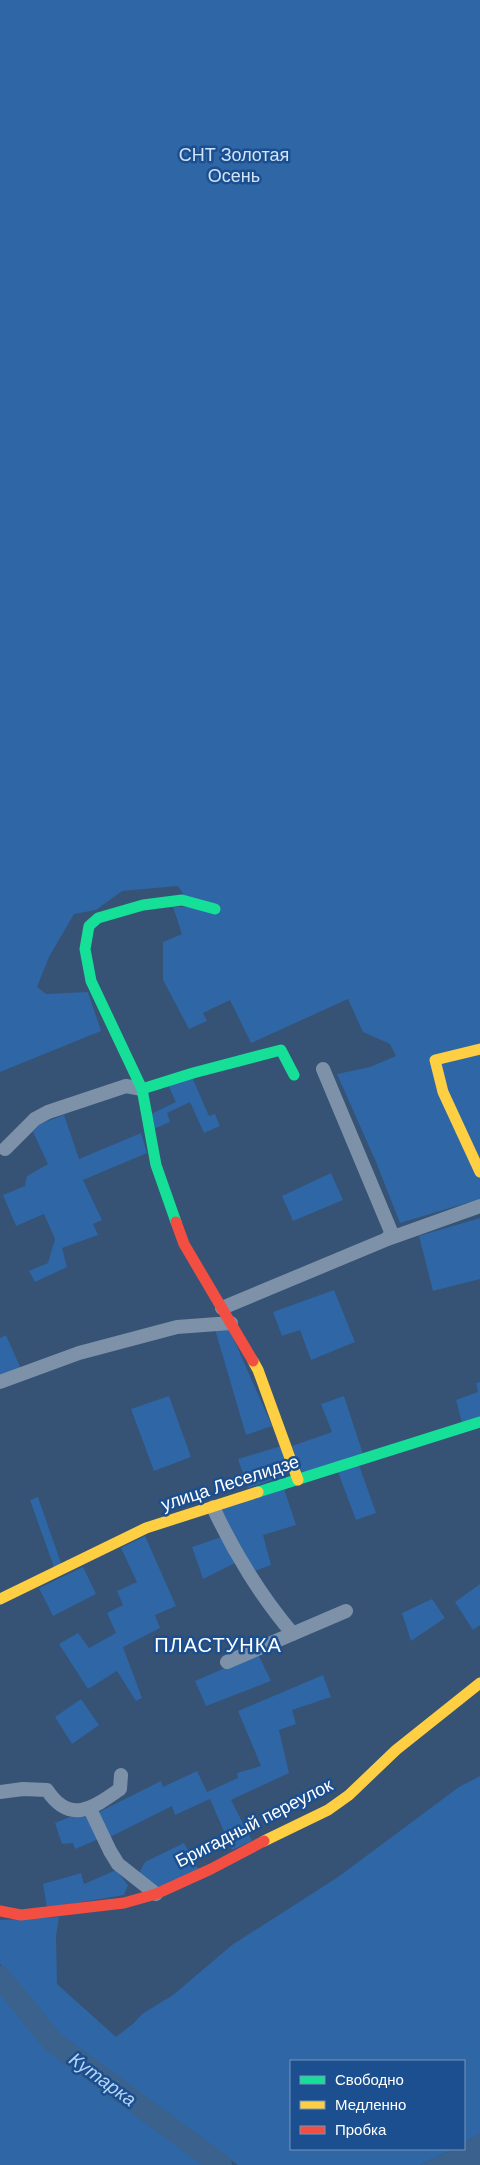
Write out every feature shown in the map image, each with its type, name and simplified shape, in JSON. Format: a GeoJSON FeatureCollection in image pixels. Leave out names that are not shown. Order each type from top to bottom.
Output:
{"type":"FeatureCollection","features":[{"type":"Feature","properties":{"kind":"street"},"geometry":{"type":"LineString","coordinates":[[215,909],[199,903],[182,900],[153,904],[98,918],[89,926],[85,949],[91,982],[142,1089],[156,1165],[184,1244],[258,1370],[298,1480]]}},
{"type":"Feature","properties":{"kind":"street"},"geometry":{"type":"LineString","coordinates":[[480,1049],[435,1060],[443,1092],[480,1172]]}},
{"type":"Feature","properties":{"kind":"street"},"geometry":{"type":"LineString","coordinates":[[5,1148],[35,1119],[48,1112],[126,1086],[142,1089],[193,1073],[281,1050],[294,1075]]}},
{"type":"Feature","properties":{"kind":"street"},"geometry":{"type":"LineString","coordinates":[[323,1069],[390,1228],[392,1234],[385,1240]]}},
{"type":"Feature","properties":{"kind":"street"},"geometry":{"type":"LineString","coordinates":[[222,1308],[385,1240],[480,1206]]}},
{"type":"Feature","properties":{"kind":"street"},"geometry":{"type":"LineString","coordinates":[[0,1382],[79,1353],[177,1327],[231,1323]]}},
{"type":"Feature","properties":{"kind":"street","name":"улица Леселидзе"},"geometry":{"type":"LineString","coordinates":[[0,1599],[146,1528],[480,1422]]}},
{"type":"Feature","properties":{"kind":"street"},"geometry":{"type":"LineString","coordinates":[[213,1507],[227,1538],[281,1620],[293,1634]]}},
{"type":"Feature","properties":{"kind":"street"},"geometry":{"type":"LineString","coordinates":[[227,1662],[346,1612]]}},
{"type":"Feature","properties":{"kind":"street","name":"Бригадный переулок"},"geometry":{"type":"LineString","coordinates":[[0,1911],[21,1915],[124,1903],[156,1894],[211,1869],[328,1810],[349,1795],[396,1750],[480,1683]]}},
{"type":"Feature","properties":{"kind":"street"},"geometry":{"type":"LineString","coordinates":[[0,1792],[23,1789],[47,1790],[59,1804],[78,1812],[90,1809],[120,1789],[121,1774]]}},
{"type":"Feature","properties":{"kind":"street"},"geometry":{"type":"LineString","coordinates":[[90,1809],[110,1852],[118,1864],[156,1894]]}},
{"type":"Feature","properties":{"kind":"green space","name":"СНТ Золотая Осень"},"geometry":{"type":"Polygon","coordinates":[[[0,0],[480,0],[480,1199],[400,1223],[376,1162],[337,1074],[370,1067],[396,1056],[390,1044],[363,1032],[348,999],[251,1043],[230,1000],[203,1013],[207,1021],[189,1029],[163,980],[163,942],[182,934],[173,907],[192,907],[178,886],[122,891],[96,910],[74,914],[49,957],[37,987],[46,994],[88,992],[101,1031],[0,1072],[0,0]]]}},
{"type":"Feature","properties":{"kind":"green space"},"geometry":{"type":"Polygon","coordinates":[[[192,1077],[209,1116],[215,1114],[220,1126],[204,1133],[190,1102],[167,1113],[170,1122],[154,1129],[151,1114],[176,1102],[167,1083],[192,1077]]]}},
{"type":"Feature","properties":{"kind":"green space"},"geometry":{"type":"Polygon","coordinates":[[[64,1115],[79,1159],[141,1133],[147,1153],[83,1180],[102,1220],[93,1224],[98,1235],[62,1248],[67,1267],[35,1282],[29,1271],[48,1263],[55,1239],[44,1214],[16,1226],[3,1195],[25,1186],[27,1176],[48,1164],[33,1132],[40,1124],[64,1115]]]}},
{"type":"Feature","properties":{"kind":"green space"},"geometry":{"type":"Polygon","coordinates":[[[331,1173],[343,1200],[293,1221],[282,1196],[331,1173]]]}},
{"type":"Feature","properties":{"kind":"green space"},"geometry":{"type":"Polygon","coordinates":[[[480,1218],[480,1279],[433,1291],[419,1236],[480,1218]]]}},
{"type":"Feature","properties":{"kind":"green space"},"geometry":{"type":"Polygon","coordinates":[[[334,1290],[355,1342],[311,1360],[300,1330],[282,1336],[273,1312],[334,1290]]]}},
{"type":"Feature","properties":{"kind":"green space"},"geometry":{"type":"Polygon","coordinates":[[[214,1326],[228,1326],[272,1426],[246,1435],[214,1326]]]}},
{"type":"Feature","properties":{"kind":"green space"},"geometry":{"type":"Polygon","coordinates":[[[6,1335],[21,1369],[0,1377],[0,1338],[6,1335]]]}},
{"type":"Feature","properties":{"kind":"green space"},"geometry":{"type":"Polygon","coordinates":[[[480,1382],[480,1418],[462,1423],[456,1400],[478,1392],[476,1383],[480,1382]]]}},
{"type":"Feature","properties":{"kind":"green space"},"geometry":{"type":"Polygon","coordinates":[[[169,1396],[191,1457],[154,1471],[131,1409],[169,1396]]]}},
{"type":"Feature","properties":{"kind":"green space"},"geometry":{"type":"Polygon","coordinates":[[[344,1396],[363,1454],[302,1473],[292,1446],[332,1432],[321,1404],[344,1396]]]}},
{"type":"Feature","properties":{"kind":"green space"},"geometry":{"type":"Polygon","coordinates":[[[281,1446],[287,1466],[283,1476],[248,1488],[238,1459],[281,1446]]]}},
{"type":"Feature","properties":{"kind":"green space"},"geometry":{"type":"Polygon","coordinates":[[[359,1465],[376,1513],[356,1520],[338,1472],[359,1465]]]}},
{"type":"Feature","properties":{"kind":"green space"},"geometry":{"type":"Polygon","coordinates":[[[284,1489],[296,1525],[263,1535],[271,1565],[252,1572],[219,1509],[284,1489]]]}},
{"type":"Feature","properties":{"kind":"green space"},"geometry":{"type":"Polygon","coordinates":[[[38,1497],[62,1566],[55,1570],[30,1500],[38,1497]]]}},
{"type":"Feature","properties":{"kind":"green space"},"geometry":{"type":"Polygon","coordinates":[[[145,1536],[176,1606],[155,1615],[160,1628],[123,1647],[142,1698],[136,1701],[117,1671],[88,1689],[59,1644],[78,1633],[89,1648],[116,1633],[107,1613],[123,1605],[117,1591],[137,1582],[121,1548],[145,1536]]]}},
{"type":"Feature","properties":{"kind":"green space"},"geometry":{"type":"Polygon","coordinates":[[[224,1536],[239,1561],[203,1579],[192,1547],[224,1536]]]}},
{"type":"Feature","properties":{"kind":"green space"},"geometry":{"type":"Polygon","coordinates":[[[83,1567],[96,1594],[53,1616],[39,1588],[83,1567]]]}},
{"type":"Feature","properties":{"kind":"green space"},"geometry":{"type":"Polygon","coordinates":[[[480,1584],[480,1625],[473,1630],[455,1602],[480,1584]]]}},
{"type":"Feature","properties":{"kind":"green space"},"geometry":{"type":"Polygon","coordinates":[[[432,1599],[445,1618],[411,1641],[402,1613],[432,1599]]]}},
{"type":"Feature","properties":{"kind":"green space"},"geometry":{"type":"Polygon","coordinates":[[[258,1654],[271,1681],[206,1706],[195,1681],[258,1654]]]}},
{"type":"Feature","properties":{"kind":"green space"},"geometry":{"type":"Polygon","coordinates":[[[323,1675],[331,1697],[292,1710],[296,1724],[279,1730],[289,1773],[231,1800],[252,1841],[232,1850],[210,1799],[175,1815],[172,1806],[110,1837],[99,1812],[161,1781],[163,1787],[197,1771],[207,1792],[238,1778],[237,1773],[261,1766],[238,1711],[323,1675]]]}},
{"type":"Feature","properties":{"kind":"green space"},"geometry":{"type":"Polygon","coordinates":[[[81,1699],[99,1725],[72,1744],[55,1717],[81,1699]]]}},
{"type":"Feature","properties":{"kind":"green space"},"geometry":{"type":"Polygon","coordinates":[[[480,1776],[480,2133],[465,2142],[465,2060],[290,2060],[290,2150],[452,2150],[420,2165],[238,2165],[60,2038],[34,2002],[0,1964],[0,1920],[59,1917],[56,1936],[57,1984],[116,2037],[142,2014],[173,1995],[232,1945],[338,1877],[459,1787],[480,1776]]]}},
{"type":"Feature","properties":{"kind":"green space"},"geometry":{"type":"Polygon","coordinates":[[[75,1815],[86,1817],[99,1839],[75,1849],[73,1843],[62,1844],[55,1823],[75,1815]]]}},
{"type":"Feature","properties":{"kind":"green space"},"geometry":{"type":"Polygon","coordinates":[[[184,1843],[199,1870],[156,1890],[138,1875],[145,1862],[184,1843]]]}},
{"type":"Feature","properties":{"kind":"green space"},"geometry":{"type":"Polygon","coordinates":[[[116,1870],[128,1885],[124,1895],[47,1908],[43,1884],[81,1873],[84,1884],[116,1870]]]}},
{"type":"Feature","properties":{"kind":"green space"},"geometry":{"type":"Polygon","coordinates":[[[0,1989],[49,2043],[207,2165],[0,2165],[0,1989]]]}},
{"type":"Feature","properties":{"kind":"shaded area"},"geometry":{"type":"Polygon","coordinates":[[[480,2133],[480,2165],[420,2165],[452,2150],[465,2150],[465,2142],[480,2133]]]}},
{"type":"Feature","properties":{"kind":"waterway","name":"Кутарка"},"geometry":{"type":"LineString","coordinates":[[0,1977],[53,2042],[221,2165]]}},
{"type":"Feature","properties":{"kind":"traffic: fast"},"geometry":{"type":"LineString","coordinates":[[142,1089],[91,981],[85,949],[89,926],[98,918],[143,905],[182,900],[215,909]]}},
{"type":"Feature","properties":{"kind":"traffic: fast"},"geometry":{"type":"LineString","coordinates":[[176,1222],[156,1165],[142,1089],[193,1073],[281,1050],[294,1075]]}},
{"type":"Feature","properties":{"kind":"traffic: fast"},"geometry":{"type":"LineString","coordinates":[[258,1492],[480,1422]]}},
{"type":"Feature","properties":{"kind":"traffic: slow"},"geometry":{"type":"LineString","coordinates":[[480,1049],[435,1060],[443,1092],[480,1172]]}},
{"type":"Feature","properties":{"kind":"traffic: slow"},"geometry":{"type":"LineString","coordinates":[[253,1361],[298,1480]]}},
{"type":"Feature","properties":{"kind":"traffic: slow"},"geometry":{"type":"LineString","coordinates":[[0,1599],[146,1528],[258,1492]]}},
{"type":"Feature","properties":{"kind":"traffic: slow"},"geometry":{"type":"LineString","coordinates":[[264,1841],[328,1810],[349,1795],[396,1750],[480,1683]]}},
{"type":"Feature","properties":{"kind":"traffic: jam"},"geometry":{"type":"LineString","coordinates":[[176,1222],[184,1244],[253,1361]]}},
{"type":"Feature","properties":{"kind":"traffic: jam"},"geometry":{"type":"LineString","coordinates":[[0,1911],[21,1915],[124,1903],[156,1894],[211,1869],[264,1841]]}},
{"type":"Feature","properties":{"kind":"district","name":"ПЛАСТУНКА"},"geometry":{"type":"Point","coordinates":[218,1645]}}]}
